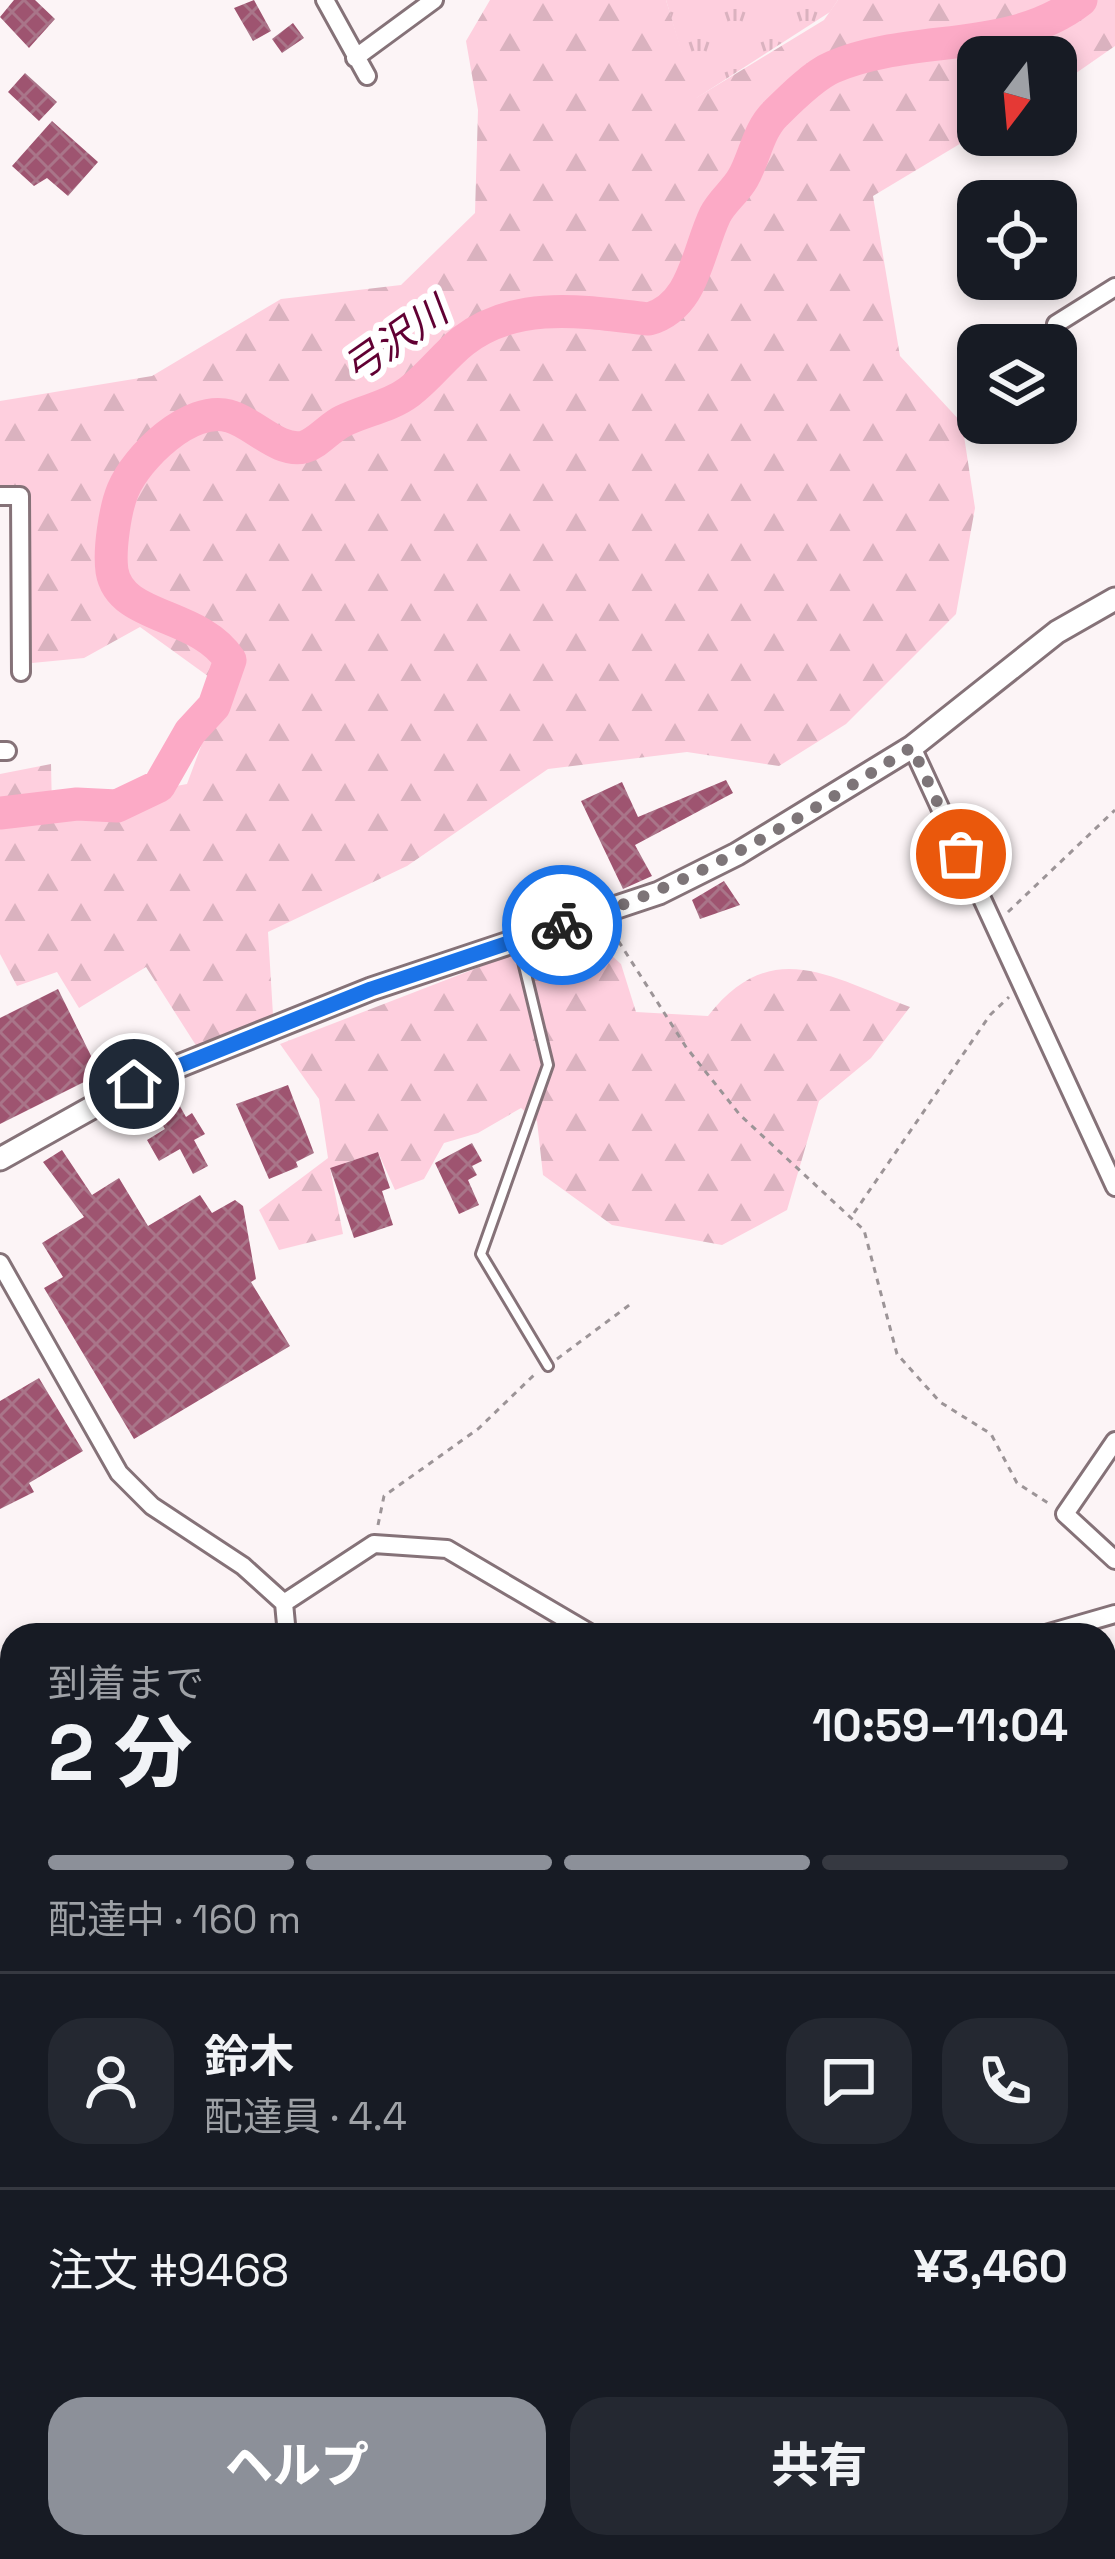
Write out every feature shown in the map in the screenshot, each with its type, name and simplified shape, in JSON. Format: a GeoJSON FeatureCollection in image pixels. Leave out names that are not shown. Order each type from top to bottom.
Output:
{"type":"FeatureCollection","features":[{"type":"Feature","properties":{"kind":"street"},"geometry":{"type":"LineString","coordinates":[[325,0],[367,76]]}},
{"type":"Feature","properties":{"kind":"street"},"geometry":{"type":"LineString","coordinates":[[355,58],[434,0]]}},
{"type":"Feature","properties":{"kind":"street"},"geometry":{"type":"LineString","coordinates":[[1056,324],[1115,287]]}},
{"type":"Feature","properties":{"kind":"street"},"geometry":{"type":"LineString","coordinates":[[0,496],[20,496],[21,672]]}},
{"type":"Feature","properties":{"kind":"street"},"geometry":{"type":"LineString","coordinates":[[0,1159],[134,1084],[371,989],[601,914],[737,854],[912,747],[1057,632],[1115,599]]}},
{"type":"Feature","properties":{"kind":"street"},"geometry":{"type":"LineString","coordinates":[[912,747],[1115,1187]]}},
{"type":"Feature","properties":{"kind":"street"},"geometry":{"type":"LineString","coordinates":[[0,1263],[118,1473],[152,1506],[243,1566],[284,1603],[286,1623]]}},
{"type":"Feature","properties":{"kind":"street"},"geometry":{"type":"LineString","coordinates":[[1115,1441],[1065,1514],[1115,1560]]}},
{"type":"Feature","properties":{"kind":"street"},"geometry":{"type":"LineString","coordinates":[[284,1603],[374,1544],[447,1549],[572,1623]]}},
{"type":"Feature","properties":{"kind":"street"},"geometry":{"type":"LineString","coordinates":[[1086,1623],[1115,1615]]}},
{"type":"Feature","properties":{"kind":"lane"},"geometry":{"type":"LineString","coordinates":[[518,942],[548,1065],[481,1253],[548,1366]]}},
{"type":"Feature","properties":{"kind":"path"},"geometry":{"type":"LineString","coordinates":[[993,926],[1115,810]]}},
{"type":"Feature","properties":{"kind":"path"},"geometry":{"type":"LineString","coordinates":[[601,914],[686,1047],[740,1115],[853,1214],[880,1275],[898,1354],[940,1402],[991,1434],[1017,1483],[1065,1514]]}},
{"type":"Feature","properties":{"kind":"path"},"geometry":{"type":"LineString","coordinates":[[853,1214],[990,1015],[1021,986]]}},
{"type":"Feature","properties":{"kind":"path"},"geometry":{"type":"LineString","coordinates":[[374,1544],[384,1496],[478,1429],[548,1366],[632,1303]]}},
{"type":"Feature","properties":{"kind":"green space"},"geometry":{"type":"Polygon","coordinates":[[[490,0],[666,0],[696,98],[824,20],[838,0],[1115,0],[1115,46],[1077,72],[1077,36],[957,36],[957,146],[873,196],[900,356],[957,418],[957,444],[965,444],[975,508],[956,614],[846,724],[779,766],[687,752],[548,769],[407,866],[268,932],[273,1015],[197,1047],[146,967],[79,1008],[57,972],[17,986],[0,954],[0,774],[51,764],[52,809],[187,784],[223,687],[140,627],[84,658],[32,663],[25,497],[0,496],[0,401],[152,376],[281,299],[401,285],[475,213],[478,110],[466,41],[490,0]]]}},
{"type":"Feature","properties":{"kind":"green space"},"geometry":{"type":"Polygon","coordinates":[[[666,0],[838,0],[830,12],[695,99],[666,0]]]}},
{"type":"Feature","properties":{"kind":"green space"},"geometry":{"type":"Polygon","coordinates":[[[581,928],[621,964],[636,1012],[708,1016],[731,991],[755,976],[779,970],[828,975],[910,1007],[871,1058],[819,1101],[787,1210],[722,1245],[612,1225],[543,1175],[537,1121],[521,1108],[478,1133],[444,1143],[424,1179],[395,1190],[378,1152],[330,1168],[343,1234],[279,1250],[259,1210],[328,1158],[319,1099],[280,1044],[581,928]]]}},
{"type":"Feature","properties":{"kind":"building"},"geometry":{"type":"Polygon","coordinates":[[[14,0],[35,0],[55,19],[29,48],[0,17],[14,0]]]}},
{"type":"Feature","properties":{"kind":"building"},"geometry":{"type":"Polygon","coordinates":[[[254,0],[271,31],[253,41],[234,8],[254,0]]]}},
{"type":"Feature","properties":{"kind":"building"},"geometry":{"type":"Polygon","coordinates":[[[293,23],[304,38],[282,53],[272,39],[293,23]]]}},
{"type":"Feature","properties":{"kind":"building"},"geometry":{"type":"Polygon","coordinates":[[[25,73],[57,102],[39,121],[8,92],[25,73]]]}},
{"type":"Feature","properties":{"kind":"building"},"geometry":{"type":"Polygon","coordinates":[[[52,121],[98,162],[68,196],[47,178],[34,186],[12,166],[52,121]]]}},
{"type":"Feature","properties":{"kind":"building"},"geometry":{"type":"Polygon","coordinates":[[[726,780],[733,793],[635,845],[652,876],[623,889],[581,801],[622,782],[638,817],[726,780]]]}},
{"type":"Feature","properties":{"kind":"building"},"geometry":{"type":"Polygon","coordinates":[[[724,881],[740,905],[700,919],[692,900],[724,881]]]}},
{"type":"Feature","properties":{"kind":"building"},"geometry":{"type":"Polygon","coordinates":[[[58,989],[100,1074],[0,1124],[0,1018],[58,989]]]}},
{"type":"Feature","properties":{"kind":"building"},"geometry":{"type":"Polygon","coordinates":[[[288,1085],[314,1153],[296,1162],[298,1167],[269,1179],[236,1104],[288,1085]]]}},
{"type":"Feature","properties":{"kind":"building"},"geometry":{"type":"Polygon","coordinates":[[[173,1094],[186,1117],[192,1113],[205,1134],[194,1140],[208,1166],[193,1174],[180,1149],[159,1161],[147,1140],[165,1129],[151,1105],[173,1094]]]}},
{"type":"Feature","properties":{"kind":"building"},"geometry":{"type":"Polygon","coordinates":[[[472,1143],[482,1161],[472,1166],[477,1175],[468,1180],[479,1205],[459,1214],[435,1163],[472,1143]]]}},
{"type":"Feature","properties":{"kind":"building"},"geometry":{"type":"Polygon","coordinates":[[[62,1150],[92,1195],[119,1178],[148,1226],[200,1195],[212,1213],[235,1200],[243,1206],[256,1279],[251,1282],[290,1346],[134,1439],[44,1288],[63,1277],[42,1243],[84,1217],[43,1162],[62,1150]]]}},
{"type":"Feature","properties":{"kind":"building"},"geometry":{"type":"Polygon","coordinates":[[[378,1152],[390,1188],[382,1191],[393,1225],[354,1238],[330,1168],[378,1152]]]}},
{"type":"Feature","properties":{"kind":"building"},"geometry":{"type":"Polygon","coordinates":[[[39,1378],[83,1451],[29,1483],[34,1492],[0,1509],[0,1401],[39,1378]]]}},
{"type":"Feature","properties":{"kind":"waterway","name":"弓沢川"},"geometry":{"type":"LineString","coordinates":[[0,813],[77,804],[117,806],[159,786],[190,732],[214,706],[230,660],[200,633],[129,599],[112,571],[113,530],[123,490],[140,463],[167,437],[198,418],[229,416],[285,446],[304,447],[343,421],[401,397],[463,341],[506,319],[553,312],[649,319],[664,312],[685,290],[715,215],[743,178],[765,127],[811,81],[863,57],[1024,29],[1081,0]]}},
{"type":"Feature","properties":{"kind":"way so far"},"geometry":{"type":"LineString","coordinates":[[562,925],[659,893],[737,854],[912,747],[961,854]]}},
{"type":"Feature","properties":{"kind":"route"},"geometry":{"type":"LineString","coordinates":[[134,1084],[371,989],[562,925]]}}]}
